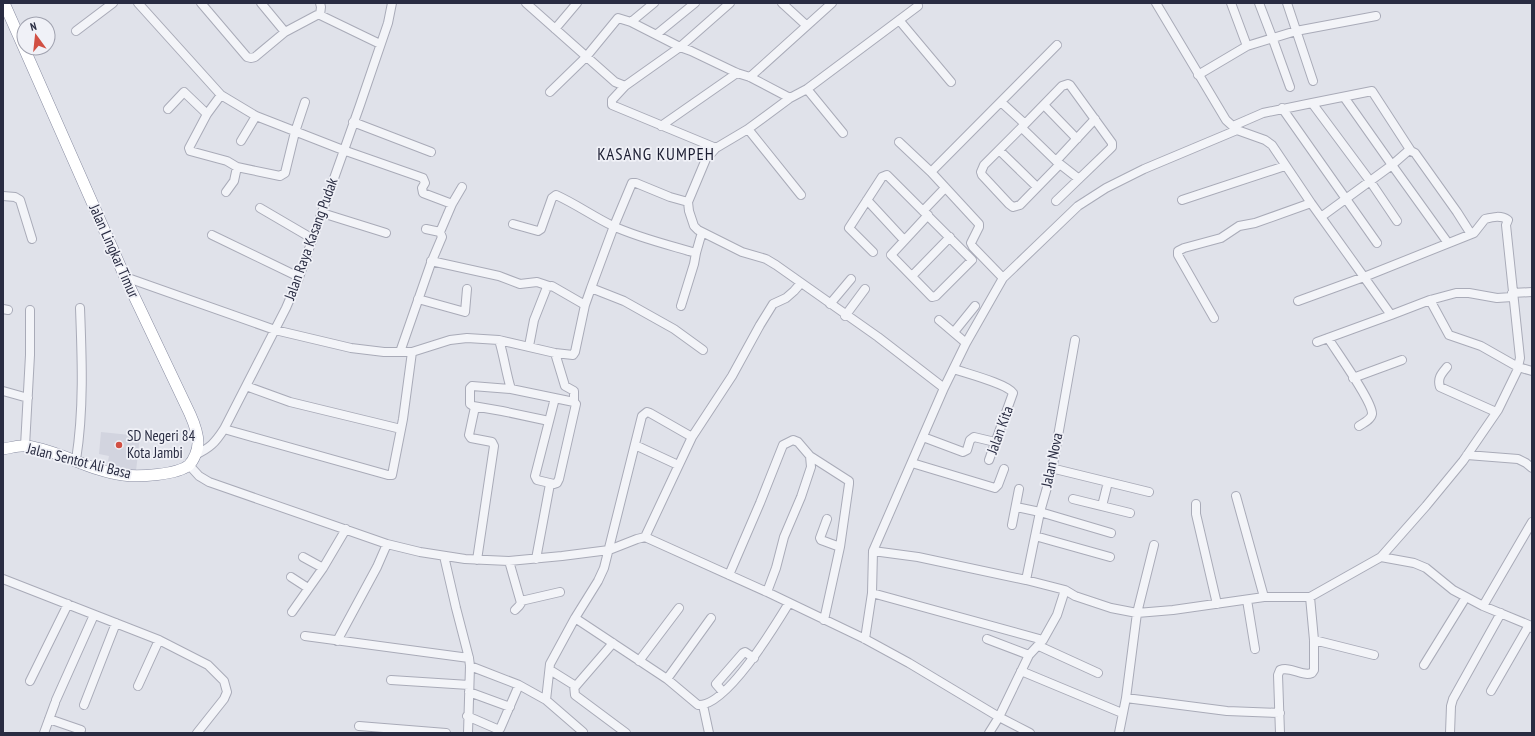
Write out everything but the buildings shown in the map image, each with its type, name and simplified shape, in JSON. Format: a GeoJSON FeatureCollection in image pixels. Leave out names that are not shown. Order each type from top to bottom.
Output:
{"type":"FeatureCollection","features":[{"type":"Feature","properties":{"kind":"highway","name":"Jalan Lingkar Timur"},"geometry":{"type":"LineString","coordinates":[[4,3],[16,30]]}},
{"type":"Feature","properties":{"kind":"highway","name":"Jalan Lingkar Timur"},"geometry":{"type":"LineString","coordinates":[[28,56],[125,277],[190,414],[196,430],[198,443],[196,455]]}},
{"type":"Feature","properties":{"kind":"highway","name":"Jalan Sentot Ali Basa"},"geometry":{"type":"LineString","coordinates":[[3,449],[25,446],[44,450],[76,460],[95,468],[129,476],[147,476],[167,473],[189,465]]}},
{"type":"Feature","properties":{"kind":"highway"},"geometry":{"type":"LineString","coordinates":[[189,465],[196,455]]}},
{"type":"Feature","properties":{"kind":"street"},"geometry":{"type":"LineString","coordinates":[[76,31],[113,3]]}},
{"type":"Feature","properties":{"kind":"street"},"geometry":{"type":"LineString","coordinates":[[138,3],[221,95],[256,116],[343,150],[423,178],[425,182],[422,188],[423,193],[452,204]]}},
{"type":"Feature","properties":{"kind":"street"},"geometry":{"type":"LineString","coordinates":[[201,3],[247,57],[251,58],[255,57],[285,32],[314,16],[320,15],[380,44]]}},
{"type":"Feature","properties":{"kind":"street"},"geometry":{"type":"LineString","coordinates":[[261,3],[285,32]]}},
{"type":"Feature","properties":{"kind":"street"},"geometry":{"type":"LineString","coordinates":[[320,3],[320,15]]}},
{"type":"Feature","properties":{"kind":"street","name":"Jalan Raya Kasang Pudak"},"geometry":{"type":"LineString","coordinates":[[196,455],[208,449],[224,429],[275,330],[299,276],[380,44],[392,3]]}},
{"type":"Feature","properties":{"kind":"street"},"geometry":{"type":"LineString","coordinates":[[526,3],[615,82],[625,86]]}},
{"type":"Feature","properties":{"kind":"street"},"geometry":{"type":"LineString","coordinates":[[631,22],[654,3]]}},
{"type":"Feature","properties":{"kind":"street"},"geometry":{"type":"LineString","coordinates":[[656,34],[695,3]]}},
{"type":"Feature","properties":{"kind":"street"},"geometry":{"type":"LineString","coordinates":[[716,148],[612,105],[612,100],[625,86],[680,47],[730,3]]}},
{"type":"Feature","properties":{"kind":"street"},"geometry":{"type":"LineString","coordinates":[[782,3],[806,25]]}},
{"type":"Feature","properties":{"kind":"street"},"geometry":{"type":"LineString","coordinates":[[750,77],[832,3]]}},
{"type":"Feature","properties":{"kind":"street"},"geometry":{"type":"LineString","coordinates":[[1156,3],[1226,120],[1235,128],[1265,140],[1272,145],[1310,203],[1321,216],[1391,315]]}},
{"type":"Feature","properties":{"kind":"street"},"geometry":{"type":"LineString","coordinates":[[1231,3],[1247,46]]}},
{"type":"Feature","properties":{"kind":"street"},"geometry":{"type":"LineString","coordinates":[[1259,3],[1290,87]]}},
{"type":"Feature","properties":{"kind":"street"},"geometry":{"type":"LineString","coordinates":[[1287,3],[1313,81]]}},
{"type":"Feature","properties":{"kind":"street"},"geometry":{"type":"LineString","coordinates":[[555,29],[573,4]]}},
{"type":"Feature","properties":{"kind":"street"},"geometry":{"type":"LineString","coordinates":[[918,6],[807,89],[790,98],[748,129],[716,148],[704,162],[688,202],[689,211],[694,226],[702,232],[742,252],[766,259],[845,316],[878,337],[944,388]]}},
{"type":"Feature","properties":{"kind":"street"},"geometry":{"type":"LineString","coordinates":[[1198,75],[1247,46],[1272,37],[1376,16]]}},
{"type":"Feature","properties":{"kind":"street"},"geometry":{"type":"LineString","coordinates":[[550,92],[586,57],[618,18],[631,22],[680,47],[750,77],[790,98]]}},
{"type":"Feature","properties":{"kind":"street"},"geometry":{"type":"LineString","coordinates":[[899,20],[951,82]]}},
{"type":"Feature","properties":{"kind":"street"},"geometry":{"type":"LineString","coordinates":[[931,172],[1057,45]]}},
{"type":"Feature","properties":{"kind":"street"},"geometry":{"type":"LineString","coordinates":[[661,126],[737,72]]}},
{"type":"Feature","properties":{"kind":"street"},"geometry":{"type":"LineString","coordinates":[[1056,201],[1112,146],[1110,138],[1068,84],[1062,86],[984,165],[980,172],[1009,204],[1013,207],[1020,206],[1095,119]]}},
{"type":"Feature","properties":{"kind":"street"},"geometry":{"type":"LineString","coordinates":[[807,89],[843,133]]}},
{"type":"Feature","properties":{"kind":"street"},"geometry":{"type":"LineString","coordinates":[[865,639],[872,593],[873,551],[944,388],[966,343],[1003,278],[1078,206],[1100,191],[1144,169],[1235,128],[1263,112],[1372,91],[1411,151],[1440,188],[1471,234]]}},
{"type":"Feature","properties":{"kind":"street"},"geometry":{"type":"LineString","coordinates":[[168,109],[184,92],[207,114]]}},
{"type":"Feature","properties":{"kind":"street"},"geometry":{"type":"LineString","coordinates":[[221,95],[207,114],[189,148],[190,151],[227,161],[237,167],[282,176],[285,173],[295,132],[305,102]]}},
{"type":"Feature","properties":{"kind":"street"},"geometry":{"type":"LineString","coordinates":[[1344,97],[1448,243]]}},
{"type":"Feature","properties":{"kind":"street"},"geometry":{"type":"LineString","coordinates":[[1001,102],[1058,162],[1079,179]]}},
{"type":"Feature","properties":{"kind":"street"},"geometry":{"type":"LineString","coordinates":[[1312,103],[1370,181],[1397,221]]}},
{"type":"Feature","properties":{"kind":"street"},"geometry":{"type":"LineString","coordinates":[[1044,105],[1077,139]]}},
{"type":"Feature","properties":{"kind":"street"},"geometry":{"type":"LineString","coordinates":[[1282,108],[1376,243]]}},
{"type":"Feature","properties":{"kind":"street"},"geometry":{"type":"LineString","coordinates":[[241,141],[256,116]]}},
{"type":"Feature","properties":{"kind":"street"},"geometry":{"type":"LineString","coordinates":[[353,122],[431,152]]}},
{"type":"Feature","properties":{"kind":"street"},"geometry":{"type":"LineString","coordinates":[[748,129],[801,194]]}},
{"type":"Feature","properties":{"kind":"street"},"geometry":{"type":"LineString","coordinates":[[899,142],[931,172],[979,224],[971,243],[973,247],[1003,278]]}},
{"type":"Feature","properties":{"kind":"street"},"geometry":{"type":"LineString","coordinates":[[999,150],[1037,187]]}},
{"type":"Feature","properties":{"kind":"street"},"geometry":{"type":"LineString","coordinates":[[1321,216],[1411,151]]}},
{"type":"Feature","properties":{"kind":"street"},"geometry":{"type":"LineString","coordinates":[[1182,200],[1286,166]]}},
{"type":"Feature","properties":{"kind":"street"},"geometry":{"type":"LineString","coordinates":[[226,192],[234,181],[237,167]]}},
{"type":"Feature","properties":{"kind":"street"},"geometry":{"type":"LineString","coordinates":[[873,252],[849,228],[882,177],[887,175],[926,213],[950,237],[970,258],[971,261],[934,297],[891,254],[904,240],[926,213],[945,188]]}},
{"type":"Feature","properties":{"kind":"street"},"geometry":{"type":"LineString","coordinates":[[125,277],[275,330],[351,348],[412,352],[450,340],[467,338],[499,340],[555,353],[573,355],[575,352],[585,305],[614,226],[632,184],[636,183],[670,197],[688,202]]}},
{"type":"Feature","properties":{"kind":"street"},"geometry":{"type":"LineString","coordinates":[[400,352],[431,261],[442,236],[440,232],[452,204],[462,187]]}},
{"type":"Feature","properties":{"kind":"street"},"geometry":{"type":"LineString","coordinates":[[513,224],[538,231],[541,229],[552,198],[556,195],[614,226],[696,253]]}},
{"type":"Feature","properties":{"kind":"street"},"geometry":{"type":"LineString","coordinates":[[3,196],[18,198],[20,200],[32,239]]}},
{"type":"Feature","properties":{"kind":"street"},"geometry":{"type":"LineString","coordinates":[[866,200],[904,240]]}},
{"type":"Feature","properties":{"kind":"street"},"geometry":{"type":"LineString","coordinates":[[1214,318],[1178,254],[1178,251],[1221,238],[1239,226],[1255,223],[1310,203]]}},
{"type":"Feature","properties":{"kind":"street"},"geometry":{"type":"LineString","coordinates":[[260,208],[313,239]]}},
{"type":"Feature","properties":{"kind":"street"},"geometry":{"type":"LineString","coordinates":[[322,213],[386,234]]}},
{"type":"Feature","properties":{"kind":"street"},"geometry":{"type":"LineString","coordinates":[[873,551],[918,557],[1026,580],[1065,590],[1075,596],[1111,608],[1137,613],[1264,597],[1310,597],[1381,557],[1426,506],[1467,455],[1496,412],[1518,367],[1520,352],[1512,295],[1506,225],[1508,220],[1500,216],[1485,219],[1477,230],[1471,234],[1364,277],[1298,301]]}},
{"type":"Feature","properties":{"kind":"street"},"geometry":{"type":"LineString","coordinates":[[426,229],[440,232]]}},
{"type":"Feature","properties":{"kind":"street"},"geometry":{"type":"LineString","coordinates":[[681,306],[702,232]]}},
{"type":"Feature","properties":{"kind":"street"},"geometry":{"type":"LineString","coordinates":[[212,235],[299,276]]}},
{"type":"Feature","properties":{"kind":"street"},"geometry":{"type":"LineString","coordinates":[[912,276],[950,237]]}},
{"type":"Feature","properties":{"kind":"street"},"geometry":{"type":"LineString","coordinates":[[431,261],[499,276],[520,284],[537,282],[552,286],[585,305]]}},
{"type":"Feature","properties":{"kind":"street"},"geometry":{"type":"LineString","coordinates":[[830,304],[851,279]]}},
{"type":"Feature","properties":{"kind":"street"},"geometry":{"type":"LineString","coordinates":[[645,537],[692,437],[732,376],[771,307],[794,292],[801,283]]}},
{"type":"Feature","properties":{"kind":"street"},"geometry":{"type":"LineString","coordinates":[[529,346],[534,320],[547,287],[549,286]]}},
{"type":"Feature","properties":{"kind":"street"},"geometry":{"type":"LineString","coordinates":[[591,288],[624,301],[674,329],[703,350]]}},
{"type":"Feature","properties":{"kind":"street"},"geometry":{"type":"LineString","coordinates":[[418,299],[465,312],[467,289]]}},
{"type":"Feature","properties":{"kind":"street"},"geometry":{"type":"LineString","coordinates":[[845,316],[865,289]]}},
{"type":"Feature","properties":{"kind":"street"},"geometry":{"type":"LineString","coordinates":[[1317,342],[1430,300],[1462,292],[1497,298],[1532,292]]}},
{"type":"Feature","properties":{"kind":"street"},"geometry":{"type":"LineString","coordinates":[[1430,300],[1449,335],[1480,346],[1518,367],[1532,371]]}},
{"type":"Feature","properties":{"kind":"street"},"geometry":{"type":"LineString","coordinates":[[954,332],[975,306]]}},
{"type":"Feature","properties":{"kind":"street"},"geometry":{"type":"LineString","coordinates":[[76,460],[82,400],[80,308]]}},
{"type":"Feature","properties":{"kind":"street"},"geometry":{"type":"LineString","coordinates":[[25,446],[30,355],[30,310]]}},
{"type":"Feature","properties":{"kind":"street"},"geometry":{"type":"LineString","coordinates":[[939,320],[966,343]]}},
{"type":"Feature","properties":{"kind":"street"},"geometry":{"type":"LineString","coordinates":[[1328,338],[1366,397],[1371,409],[1372,414],[1370,418],[1359,426]]}},
{"type":"Feature","properties":{"kind":"street"},"geometry":{"type":"LineString","coordinates":[[499,340],[505,357],[511,389]]}},
{"type":"Feature","properties":{"kind":"street","name":"Jalan Nova"},"geometry":{"type":"LineString","coordinates":[[1026,580],[1040,512],[1052,470],[1075,340]]}},
{"type":"Feature","properties":{"kind":"street"},"geometry":{"type":"LineString","coordinates":[[224,429],[390,476],[393,474],[401,429],[412,352]]}},
{"type":"Feature","properties":{"kind":"street"},"geometry":{"type":"LineString","coordinates":[[555,353],[565,386],[574,391],[574,402],[576,405],[559,479],[557,483],[550,484],[537,480],[535,476],[555,398]]}},
{"type":"Feature","properties":{"kind":"street"},"geometry":{"type":"LineString","coordinates":[[1353,378],[1402,360]]}},
{"type":"Feature","properties":{"kind":"street"},"geometry":{"type":"LineString","coordinates":[[1447,367],[1441,374],[1439,380],[1440,387],[1496,412]]}},
{"type":"Feature","properties":{"kind":"street","name":"Jalan Kita"},"geometry":{"type":"LineString","coordinates":[[954,369],[1005,386],[1013,393],[994,442],[989,460]]}},
{"type":"Feature","properties":{"kind":"street"},"geometry":{"type":"LineString","coordinates":[[246,386],[290,402],[401,429]]}},
{"type":"Feature","properties":{"kind":"street"},"geometry":{"type":"LineString","coordinates":[[549,421],[475,407],[470,404],[470,388],[472,386],[511,389],[574,402]]}},
{"type":"Feature","properties":{"kind":"street"},"geometry":{"type":"LineString","coordinates":[[3,392],[28,398]]}},
{"type":"Feature","properties":{"kind":"street"},"geometry":{"type":"LineString","coordinates":[[475,407],[469,435],[471,438],[492,442],[494,446],[477,560]]}},
{"type":"Feature","properties":{"kind":"street"},"geometry":{"type":"LineString","coordinates":[[546,700],[550,664],[604,568],[642,416],[647,412],[692,437]]}},
{"type":"Feature","properties":{"kind":"street"},"geometry":{"type":"LineString","coordinates":[[923,437],[964,452],[967,450],[970,440],[974,436],[994,442]]}},
{"type":"Feature","properties":{"kind":"street"},"geometry":{"type":"LineString","coordinates":[[729,575],[783,445],[793,440],[798,442],[810,456],[849,481],[849,490],[840,547],[824,620]]}},
{"type":"Feature","properties":{"kind":"street"},"geometry":{"type":"LineString","coordinates":[[635,445],[678,465]]}},
{"type":"Feature","properties":{"kind":"street"},"geometry":{"type":"LineString","coordinates":[[1467,455],[1518,459],[1532,468]]}},
{"type":"Feature","properties":{"kind":"street"},"geometry":{"type":"LineString","coordinates":[[767,592],[776,568],[784,537],[801,497],[811,467],[810,456]]}},
{"type":"Feature","properties":{"kind":"street"},"geometry":{"type":"LineString","coordinates":[[912,463],[995,488],[998,485],[1004,469]]}},
{"type":"Feature","properties":{"kind":"street"},"geometry":{"type":"LineString","coordinates":[[189,465],[199,476],[209,482],[387,544],[444,556],[477,560],[509,561],[536,559],[608,550],[624,543],[645,537],[767,592],[865,639],[909,663],[999,717],[1030,733]]}},
{"type":"Feature","properties":{"kind":"street"},"geometry":{"type":"LineString","coordinates":[[1052,470],[1055,469],[1149,492]]}},
{"type":"Feature","properties":{"kind":"street"},"geometry":{"type":"LineString","coordinates":[[1102,506],[1108,482]]}},
{"type":"Feature","properties":{"kind":"street"},"geometry":{"type":"LineString","coordinates":[[536,559],[550,484]]}},
{"type":"Feature","properties":{"kind":"street"},"geometry":{"type":"LineString","coordinates":[[1012,525],[1019,489]]}},
{"type":"Feature","properties":{"kind":"street"},"geometry":{"type":"LineString","coordinates":[[1236,496],[1264,597]]}},
{"type":"Feature","properties":{"kind":"street"},"geometry":{"type":"LineString","coordinates":[[1073,500],[1130,513]]}},
{"type":"Feature","properties":{"kind":"street"},"geometry":{"type":"LineString","coordinates":[[1196,504],[1196,514],[1217,604]]}},
{"type":"Feature","properties":{"kind":"street"},"geometry":{"type":"LineString","coordinates":[[1016,507],[1040,512],[1111,533]]}},
{"type":"Feature","properties":{"kind":"street"},"geometry":{"type":"LineString","coordinates":[[827,519],[820,538],[821,540],[840,547]]}},
{"type":"Feature","properties":{"kind":"street"},"geometry":{"type":"LineString","coordinates":[[1483,606],[1532,522]]}},
{"type":"Feature","properties":{"kind":"street"},"geometry":{"type":"LineString","coordinates":[[292,612],[323,568],[346,529]]}},
{"type":"Feature","properties":{"kind":"street"},"geometry":{"type":"LineString","coordinates":[[1035,536],[1110,557]]}},
{"type":"Feature","properties":{"kind":"street"},"geometry":{"type":"LineString","coordinates":[[336,641],[377,567],[387,544]]}},
{"type":"Feature","properties":{"kind":"street"},"geometry":{"type":"LineString","coordinates":[[1119,733],[1126,698],[1137,613],[1154,545]]}},
{"type":"Feature","properties":{"kind":"street"},"geometry":{"type":"LineString","coordinates":[[444,556],[469,662],[468,733]]}},
{"type":"Feature","properties":{"kind":"street"},"geometry":{"type":"LineString","coordinates":[[303,557],[323,568]]}},
{"type":"Feature","properties":{"kind":"street"},"geometry":{"type":"LineString","coordinates":[[1381,557],[1426,568],[1444,584],[1466,597],[1531,627],[1491,691]]}},
{"type":"Feature","properties":{"kind":"street"},"geometry":{"type":"LineString","coordinates":[[509,561],[520,601],[519,606],[515,610]]}},
{"type":"Feature","properties":{"kind":"street"},"geometry":{"type":"LineString","coordinates":[[291,577],[308,588]]}},
{"type":"Feature","properties":{"kind":"street"},"geometry":{"type":"LineString","coordinates":[[3,579],[159,640],[208,665],[224,681],[227,692],[224,699],[196,733]]}},
{"type":"Feature","properties":{"kind":"street"},"geometry":{"type":"LineString","coordinates":[[989,733],[999,717],[1029,655],[1041,643],[1057,615],[1065,590]]}},
{"type":"Feature","properties":{"kind":"street"},"geometry":{"type":"LineString","coordinates":[[520,601],[560,592]]}},
{"type":"Feature","properties":{"kind":"street"},"geometry":{"type":"LineString","coordinates":[[872,593],[1041,643],[1098,673]]}},
{"type":"Feature","properties":{"kind":"street"},"geometry":{"type":"LineString","coordinates":[[1280,733],[1278,675],[1280,670],[1288,668],[1308,674],[1312,673],[1314,670],[1314,640],[1310,597]]}},
{"type":"Feature","properties":{"kind":"street"},"geometry":{"type":"LineString","coordinates":[[1424,665],[1466,597]]}},
{"type":"Feature","properties":{"kind":"street"},"geometry":{"type":"LineString","coordinates":[[1247,600],[1255,649]]}},
{"type":"Feature","properties":{"kind":"street"},"geometry":{"type":"LineString","coordinates":[[575,618],[667,679],[698,705],[703,705],[715,700],[723,692],[716,684],[743,653],[745,652],[754,658],[789,603]]}},
{"type":"Feature","properties":{"kind":"street"},"geometry":{"type":"LineString","coordinates":[[30,681],[68,604]]}},
{"type":"Feature","properties":{"kind":"street"},"geometry":{"type":"LineString","coordinates":[[639,661],[679,608]]}},
{"type":"Feature","properties":{"kind":"street"},"geometry":{"type":"LineString","coordinates":[[1450,733],[1451,706],[1453,699],[1501,613]]}},
{"type":"Feature","properties":{"kind":"street"},"geometry":{"type":"LineString","coordinates":[[44,733],[55,701],[94,615]]}},
{"type":"Feature","properties":{"kind":"street"},"geometry":{"type":"LineString","coordinates":[[667,679],[711,618]]}},
{"type":"Feature","properties":{"kind":"street"},"geometry":{"type":"LineString","coordinates":[[84,705],[116,624]]}},
{"type":"Feature","properties":{"kind":"street"},"geometry":{"type":"LineString","coordinates":[[305,636],[368,644],[469,662],[519,685],[546,700],[583,732]]}},
{"type":"Feature","properties":{"kind":"street"},"geometry":{"type":"LineString","coordinates":[[987,639],[1029,655]]}},
{"type":"Feature","properties":{"kind":"street"},"geometry":{"type":"LineString","coordinates":[[138,686],[159,640]]}},
{"type":"Feature","properties":{"kind":"street"},"geometry":{"type":"LineString","coordinates":[[1314,640],[1374,655]]}},
{"type":"Feature","properties":{"kind":"street"},"geometry":{"type":"LineString","coordinates":[[613,643],[575,687],[574,695],[626,733]]}},
{"type":"Feature","properties":{"kind":"street"},"geometry":{"type":"LineString","coordinates":[[550,670],[575,687]]}},
{"type":"Feature","properties":{"kind":"street"},"geometry":{"type":"LineString","coordinates":[[1021,671],[1122,713]]}},
{"type":"Feature","properties":{"kind":"street"},"geometry":{"type":"LineString","coordinates":[[391,680],[469,689],[510,707]]}},
{"type":"Feature","properties":{"kind":"street"},"geometry":{"type":"LineString","coordinates":[[468,716],[500,729],[519,685]]}},
{"type":"Feature","properties":{"kind":"street"},"geometry":{"type":"LineString","coordinates":[[1126,698],[1227,711],[1280,713]]}},
{"type":"Feature","properties":{"kind":"street"},"geometry":{"type":"LineString","coordinates":[[703,705],[709,733]]}},
{"type":"Feature","properties":{"kind":"street"},"geometry":{"type":"LineString","coordinates":[[49,719],[81,730]]}},
{"type":"Feature","properties":{"kind":"street"},"geometry":{"type":"LineString","coordinates":[[359,726],[368,730],[446,733]]}},
{"type":"Feature","properties":{"kind":"shaded area","name":"SD Negeri 84 Kota Jambi"},"geometry":{"type":"Polygon","coordinates":[[[101,432],[140,436],[136,471],[107,466],[109,456],[99,454],[101,432]]]}},
{"type":"Feature","properties":{"kind":"place","name":"SD Negeri 84 Kota Jambi"},"geometry":{"type":"Point","coordinates":[119,445]}},
{"type":"Feature","properties":{"kind":"district","name":"KASANG KUMPEH"},"geometry":{"type":"Point","coordinates":[656,154]}}]}
